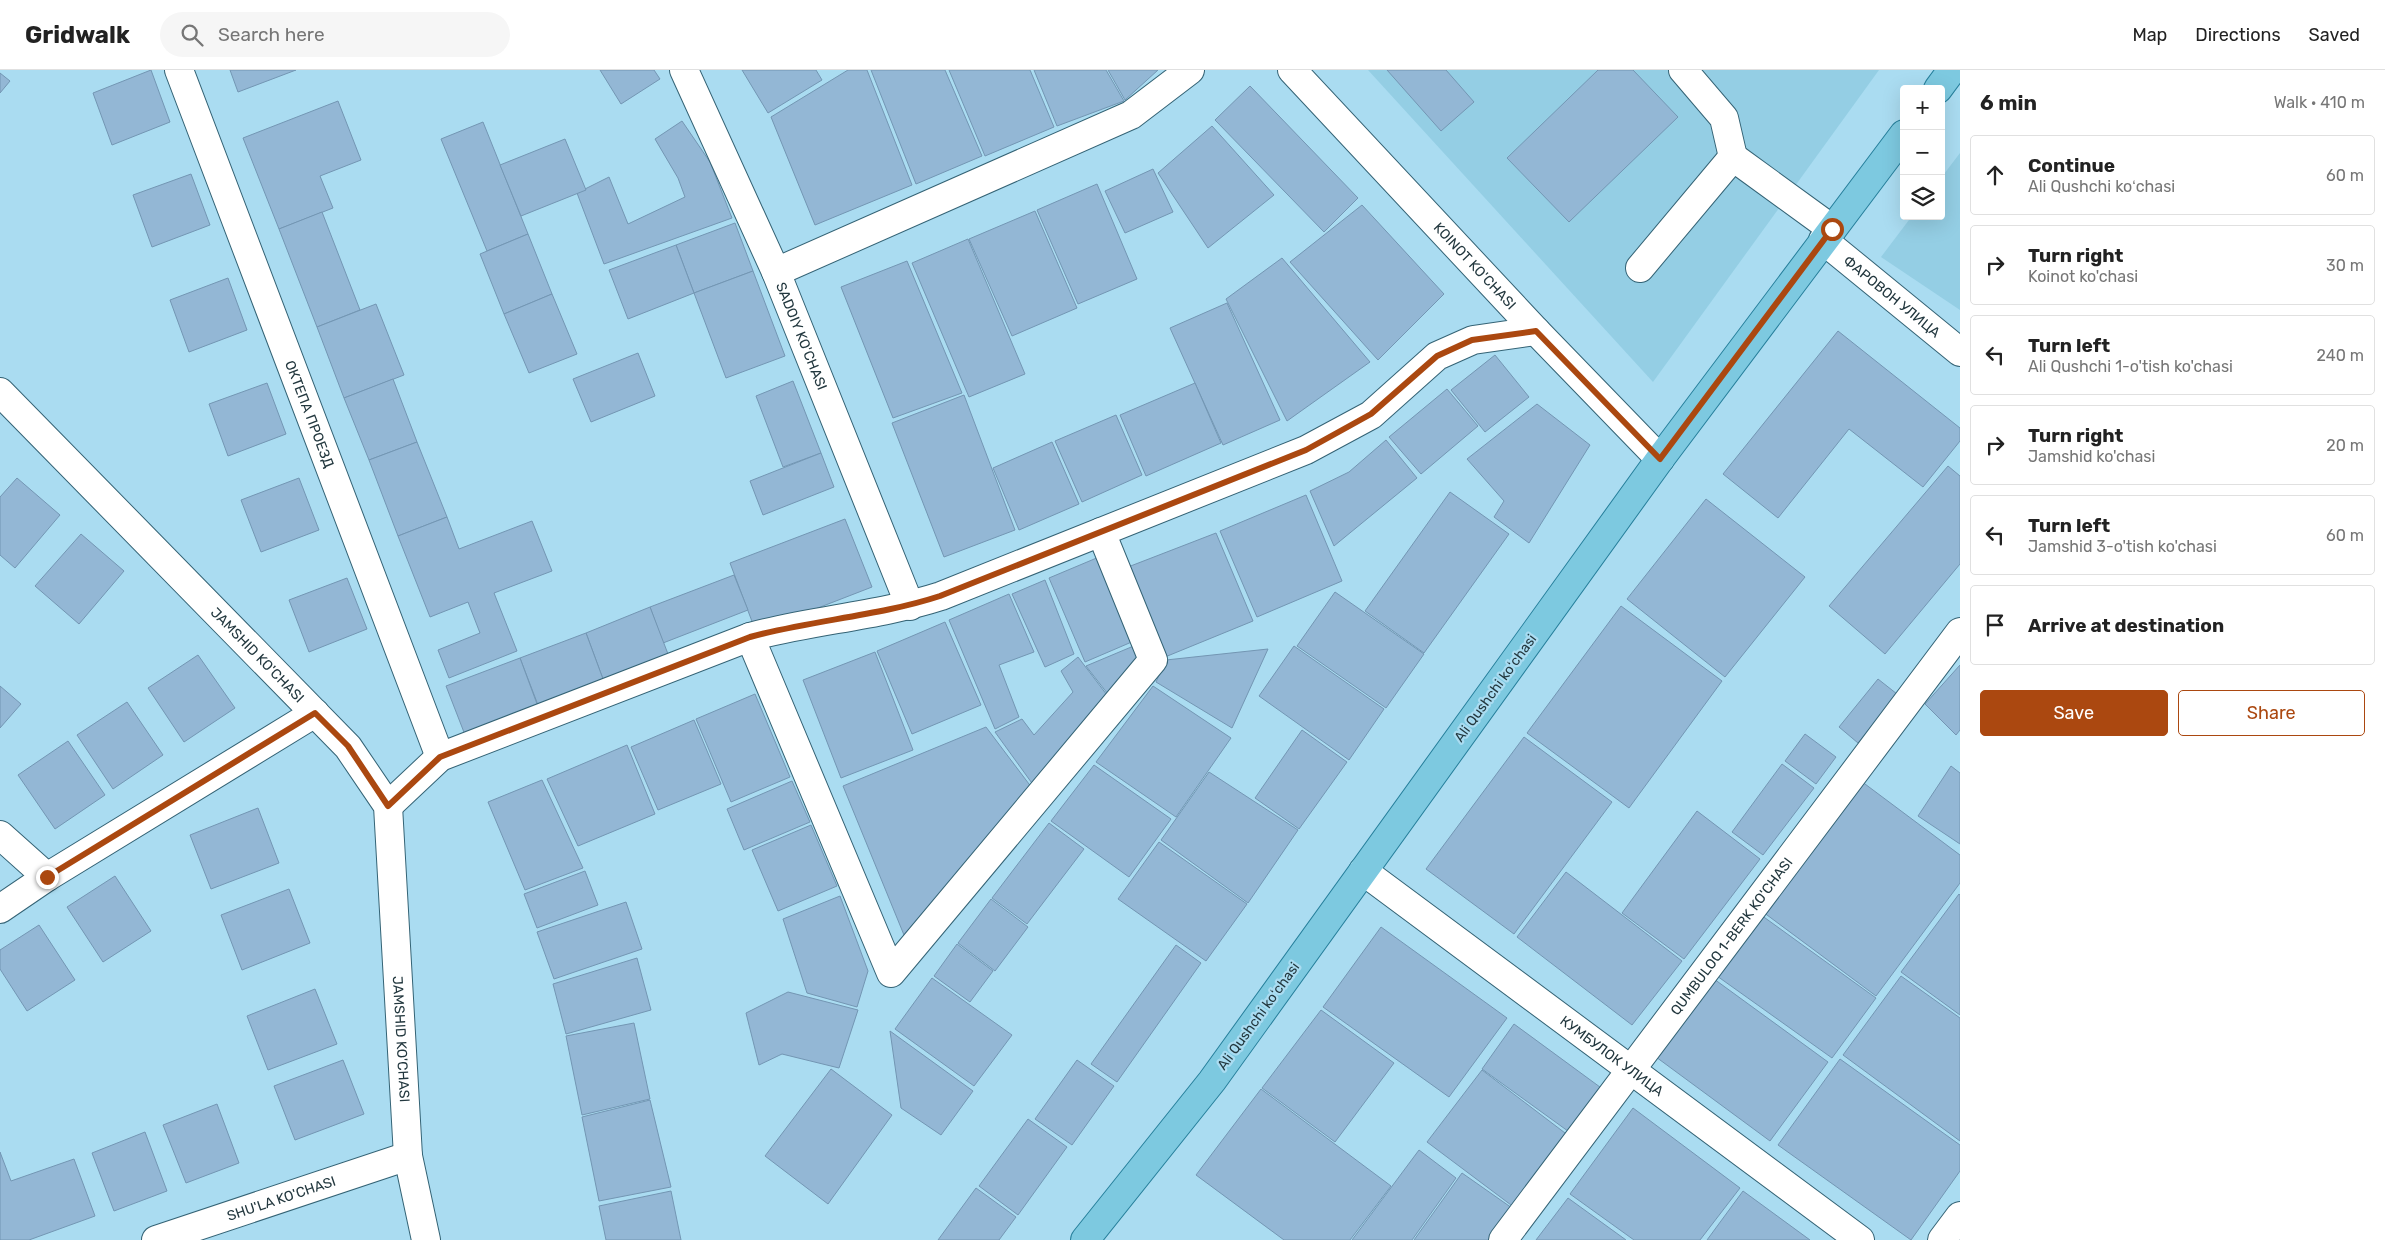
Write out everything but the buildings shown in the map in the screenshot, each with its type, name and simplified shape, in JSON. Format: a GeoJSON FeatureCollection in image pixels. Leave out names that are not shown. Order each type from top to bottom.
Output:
{"type":"FeatureCollection","features":[{"type":"Feature","properties":{"kind":"main road"},"geometry":{"type":"LineString","coordinates":[[1941,85],[1952,70]]}},
{"type":"Feature","properties":{"kind":"main road","name":"Ali Qushchi koʻchasi"},"geometry":{"type":"LineString","coordinates":[[1085,1240],[1212,1081],[1660,459],[1900,139]]}},
{"type":"Feature","properties":{"kind":"street","name":"ОКТЕПА ПРОЕЗД"},"geometry":{"type":"LineString","coordinates":[[179,70],[440,757]]}},
{"type":"Feature","properties":{"kind":"street","name":"SADOIY KO'CHASI"},"geometry":{"type":"LineString","coordinates":[[684,70],[776,272],[910,606]]}},
{"type":"Feature","properties":{"kind":"street"},"geometry":{"type":"LineString","coordinates":[[776,272],[1131,114],[1190,70]]}},
{"type":"Feature","properties":{"kind":"street","name":"KOINOT KO'CHASI"},"geometry":{"type":"LineString","coordinates":[[1292,70],[1536,331],[1660,459]]}},
{"type":"Feature","properties":{"kind":"street"},"geometry":{"type":"LineString","coordinates":[[1640,268],[1733,157],[1724,118],[1683,70]]}},
{"type":"Feature","properties":{"kind":"street","name":"ФАРОВОН УЛИЦА"},"geometry":{"type":"LineString","coordinates":[[1733,157],[1828,235],[1960,352]]}},
{"type":"Feature","properties":{"kind":"street"},"geometry":{"type":"LineString","coordinates":[[388,806],[440,757],[750,637],[779,629],[910,606],[940,596],[1306,450],[1329,439],[1371,414],[1437,356],[1472,340],[1536,331]]}},
{"type":"Feature","properties":{"kind":"street","name":"JAMSHID KO'CHASI"},"geometry":{"type":"LineString","coordinates":[[0,392],[348,746],[388,806],[408,1156],[426,1240]]}},
{"type":"Feature","properties":{"kind":"street"},"geometry":{"type":"LineString","coordinates":[[750,637],[891,974],[1153,660],[1101,532]]}},
{"type":"Feature","properties":{"kind":"street","name":"QUMBULOQ 1-BERK KO'CHASI"},"geometry":{"type":"LineString","coordinates":[[1504,1240],[1960,632]]}},
{"type":"Feature","properties":{"kind":"street"},"geometry":{"type":"LineString","coordinates":[[0,910],[47,877],[315,713]]}},
{"type":"Feature","properties":{"kind":"street"},"geometry":{"type":"LineString","coordinates":[[0,835],[47,877]]}},
{"type":"Feature","properties":{"kind":"street","name":"КУМБУЛОК УЛИЦА"},"geometry":{"type":"LineString","coordinates":[[1363,871],[1860,1240]]}},
{"type":"Feature","properties":{"kind":"street","name":"SHU'LA KO'CHASI"},"geometry":{"type":"LineString","coordinates":[[156,1240],[408,1156]]}},
{"type":"Feature","properties":{"kind":"street"},"geometry":{"type":"LineString","coordinates":[[1942,1240],[1960,1216]]}},
{"type":"Feature","properties":{"kind":"shaded area"},"geometry":{"type":"Polygon","coordinates":[[[1368,70],[1879,70],[1653,382],[1368,70]]]}},
{"type":"Feature","properties":{"kind":"shaded area"},"geometry":{"type":"Polygon","coordinates":[[[1960,153],[1960,310],[1881,257],[1909,220],[1945,220],[1945,173],[1960,153]]]}},
{"type":"Feature","properties":{"kind":"route"},"geometry":{"type":"LineString","coordinates":[[47,877],[315,713],[348,746],[388,806],[440,757],[750,637],[779,629],[910,606],[940,596],[1306,450],[1329,439],[1371,414],[1437,356],[1472,340],[1536,331],[1660,459],[1832,229]]}}]}
